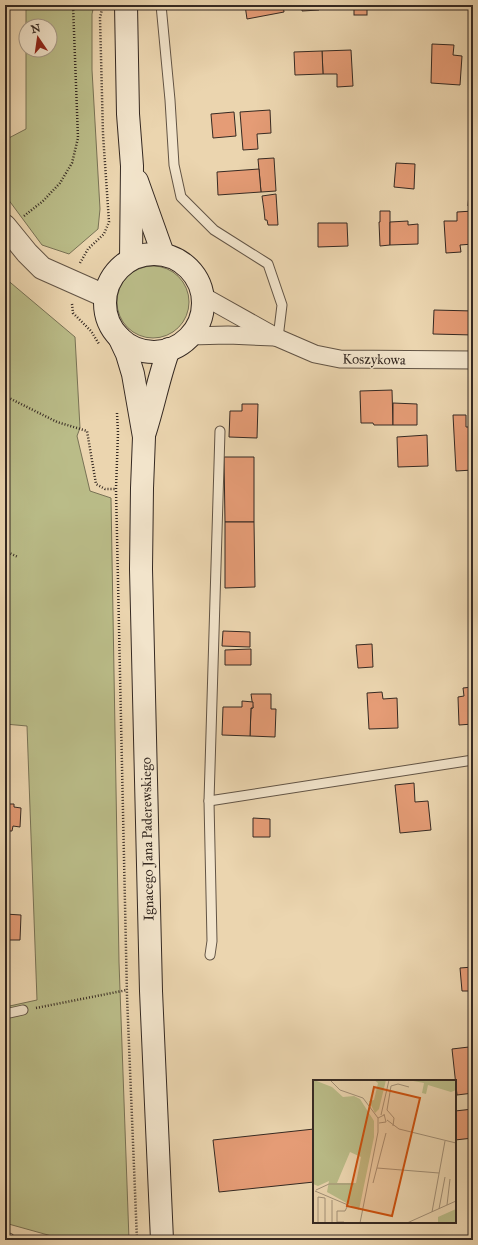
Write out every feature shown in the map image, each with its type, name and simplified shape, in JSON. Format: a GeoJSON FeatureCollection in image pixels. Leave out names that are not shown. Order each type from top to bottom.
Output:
{"type":"FeatureCollection","features":[{"type":"Feature","properties":{"kind":"main road"},"geometry":{"type":"LineString","coordinates":[[126,5],[128,114],[132,166],[131,259]]}},
{"type":"Feature","properties":{"kind":"main road"},"geometry":{"type":"LineString","coordinates":[[132,166],[163,254]]}},
{"type":"Feature","properties":{"kind":"main road"},"geometry":{"type":"LineString","coordinates":[[6,227],[27,253],[42,268],[106,296]]}},
{"type":"Feature","properties":{"kind":"main road"},"geometry":{"type":"LineString","coordinates":[[145,254],[163,254],[179,261],[192,272],[201,287],[203,305],[199,322],[190,336],[180,344],[169,349],[145,351],[131,346],[119,337],[110,325],[106,311],[106,296],[110,282],[118,269],[131,259],[145,254]]}},
{"type":"Feature","properties":{"kind":"main road","name":"Ignacego Jana Paderewskiego"},"geometry":{"type":"LineString","coordinates":[[119,337],[127,354],[133,374],[144,437],[141,585],[150,991],[162,1240]]}},
{"type":"Feature","properties":{"kind":"main road","name":"Ignacego Jana Paderewskiego"},"geometry":{"type":"LineString","coordinates":[[144,437],[169,349]]}},
{"type":"Feature","properties":{"kind":"street","name":"Koszykowa"},"geometry":{"type":"LineString","coordinates":[[203,296],[278,338],[315,354],[340,359],[473,360]]}},
{"type":"Feature","properties":{"kind":"street","name":"Koszykowa"},"geometry":{"type":"LineString","coordinates":[[190,336],[228,335],[278,338]]}},
{"type":"Feature","properties":{"kind":"lane"},"geometry":{"type":"LineString","coordinates":[[161,5],[170,100],[174,165],[181,197],[214,230],[268,264],[282,305],[278,338]]}},
{"type":"Feature","properties":{"kind":"lane"},"geometry":{"type":"LineString","coordinates":[[210,955],[212,941],[209,801],[220,431]]}},
{"type":"Feature","properties":{"kind":"lane"},"geometry":{"type":"LineString","coordinates":[[209,801],[473,760]]}},
{"type":"Feature","properties":{"kind":"lane"},"geometry":{"type":"LineString","coordinates":[[5,1014],[23,1010]]}},
{"type":"Feature","properties":{"kind":"lane"},"geometry":{"type":"LineString","coordinates":[[5,1237],[9,1238],[10,1240]]}},
{"type":"Feature","properties":{"kind":"path"},"geometry":{"type":"LineString","coordinates":[[6,227],[44,201],[60,183],[72,163],[78,138],[73,5]]}},
{"type":"Feature","properties":{"kind":"path"},"geometry":{"type":"LineString","coordinates":[[80,265],[88,249],[104,234],[109,222],[103,134],[100,34],[100,18],[103,5]]}},
{"type":"Feature","properties":{"kind":"path"},"geometry":{"type":"LineString","coordinates":[[72,297],[73,313],[91,331],[99,345]]}},
{"type":"Feature","properties":{"kind":"path"},"geometry":{"type":"LineString","coordinates":[[5,396],[57,422],[87,431],[96,484],[105,489],[116,489]]}},
{"type":"Feature","properties":{"kind":"path"},"geometry":{"type":"LineString","coordinates":[[117,411],[118,433],[116,489],[127,990],[137,1240]]}},
{"type":"Feature","properties":{"kind":"path"},"geometry":{"type":"LineString","coordinates":[[5,551],[18,556]]}},
{"type":"Feature","properties":{"kind":"path"},"geometry":{"type":"LineString","coordinates":[[23,1010],[127,990]]}},
{"type":"Feature","properties":{"kind":"green space"},"geometry":{"type":"Polygon","coordinates":[[[26,5],[94,5],[92,14],[92,70],[100,209],[98,229],[69,254],[42,245],[5,195],[5,140],[26,129],[26,58],[58,58],[58,18],[26,18],[26,5]]]}},
{"type":"Feature","properties":{"kind":"green space"},"geometry":{"type":"Polygon","coordinates":[[[153,266],[173,272],[183,282],[189,302],[183,322],[173,332],[153,338],[133,332],[123,322],[117,302],[123,282],[133,272],[153,266]]]}},
{"type":"Feature","properties":{"kind":"green space"},"geometry":{"type":"Polygon","coordinates":[[[5,278],[75,337],[80,428],[77,436],[90,491],[111,498],[119,962],[129,1240],[66,1240],[5,1223],[5,1007],[37,1000],[27,726],[5,724],[5,278]]]}},
{"type":"Feature","properties":{"kind":"building"},"geometry":{"type":"Polygon","coordinates":[[[245,5],[283,5],[284,12],[247,19],[245,5]]]}},
{"type":"Feature","properties":{"kind":"building"},"geometry":{"type":"Polygon","coordinates":[[[302,5],[319,5],[319,10],[302,11],[302,5]]]}},
{"type":"Feature","properties":{"kind":"building"},"geometry":{"type":"Polygon","coordinates":[[[354,5],[367,5],[367,15],[354,15],[354,5]]]}},
{"type":"Feature","properties":{"kind":"building"},"geometry":{"type":"Polygon","coordinates":[[[432,44],[454,45],[453,55],[462,56],[460,85],[431,83],[432,44]]]}},
{"type":"Feature","properties":{"kind":"building"},"geometry":{"type":"Polygon","coordinates":[[[351,50],[353,86],[337,87],[337,74],[323,74],[322,51],[351,50]]]}},
{"type":"Feature","properties":{"kind":"building"},"geometry":{"type":"Polygon","coordinates":[[[322,51],[323,74],[295,75],[294,52],[322,51]]]}},
{"type":"Feature","properties":{"kind":"building"},"geometry":{"type":"Polygon","coordinates":[[[270,110],[271,133],[257,134],[258,149],[243,150],[240,112],[270,110]]]}},
{"type":"Feature","properties":{"kind":"building"},"geometry":{"type":"Polygon","coordinates":[[[234,112],[236,136],[213,138],[211,114],[234,112]]]}},
{"type":"Feature","properties":{"kind":"building"},"geometry":{"type":"Polygon","coordinates":[[[274,158],[276,191],[261,192],[258,159],[274,158]]]}},
{"type":"Feature","properties":{"kind":"building"},"geometry":{"type":"Polygon","coordinates":[[[396,163],[415,164],[414,189],[394,187],[396,163]]]}},
{"type":"Feature","properties":{"kind":"building"},"geometry":{"type":"Polygon","coordinates":[[[259,169],[261,192],[218,195],[217,172],[259,169]]]}},
{"type":"Feature","properties":{"kind":"building"},"geometry":{"type":"Polygon","coordinates":[[[469,193],[473,193],[473,206],[468,206],[469,193]]]}},
{"type":"Feature","properties":{"kind":"building"},"geometry":{"type":"Polygon","coordinates":[[[276,194],[278,225],[268,225],[267,220],[265,220],[262,196],[276,194]]]}},
{"type":"Feature","properties":{"kind":"building"},"geometry":{"type":"Polygon","coordinates":[[[380,211],[390,211],[390,245],[380,246],[380,211]]]}},
{"type":"Feature","properties":{"kind":"building"},"geometry":{"type":"Polygon","coordinates":[[[473,211],[473,244],[460,245],[461,252],[446,253],[444,221],[457,221],[457,212],[473,211]]]}},
{"type":"Feature","properties":{"kind":"building"},"geometry":{"type":"Polygon","coordinates":[[[408,221],[408,225],[418,224],[418,244],[390,245],[390,222],[408,221]]]}},
{"type":"Feature","properties":{"kind":"building"},"geometry":{"type":"Polygon","coordinates":[[[318,223],[347,223],[348,246],[318,247],[318,223]]]}},
{"type":"Feature","properties":{"kind":"building"},"geometry":{"type":"Polygon","coordinates":[[[434,310],[473,311],[473,335],[433,334],[434,310]]]}},
{"type":"Feature","properties":{"kind":"building"},"geometry":{"type":"Polygon","coordinates":[[[392,390],[393,425],[361,423],[360,391],[392,390]]]}},
{"type":"Feature","properties":{"kind":"building"},"geometry":{"type":"Polygon","coordinates":[[[393,403],[417,404],[417,425],[393,425],[393,403]]]}},
{"type":"Feature","properties":{"kind":"building"},"geometry":{"type":"Polygon","coordinates":[[[242,404],[258,404],[257,438],[229,437],[230,411],[242,411],[242,404]]]}},
{"type":"Feature","properties":{"kind":"building"},"geometry":{"type":"Polygon","coordinates":[[[453,415],[466,415],[466,427],[473,427],[473,470],[456,471],[453,415]]]}},
{"type":"Feature","properties":{"kind":"building"},"geometry":{"type":"Polygon","coordinates":[[[427,435],[428,466],[398,467],[397,437],[427,435]]]}},
{"type":"Feature","properties":{"kind":"building"},"geometry":{"type":"Polygon","coordinates":[[[224,457],[254,457],[254,522],[225,522],[224,457]]]}},
{"type":"Feature","properties":{"kind":"building"},"geometry":{"type":"Polygon","coordinates":[[[225,522],[254,522],[255,587],[225,588],[225,522]]]}},
{"type":"Feature","properties":{"kind":"building"},"geometry":{"type":"Polygon","coordinates":[[[223,631],[250,632],[250,647],[222,646],[223,631]]]}},
{"type":"Feature","properties":{"kind":"building"},"geometry":{"type":"Polygon","coordinates":[[[372,644],[373,667],[358,668],[356,645],[372,644]]]}},
{"type":"Feature","properties":{"kind":"building"},"geometry":{"type":"Polygon","coordinates":[[[251,649],[251,665],[225,665],[225,650],[251,649]]]}},
{"type":"Feature","properties":{"kind":"building"},"geometry":{"type":"Polygon","coordinates":[[[473,687],[473,724],[459,725],[458,697],[464,696],[463,688],[473,687]]]}},
{"type":"Feature","properties":{"kind":"building"},"geometry":{"type":"Polygon","coordinates":[[[382,692],[383,699],[397,698],[398,728],[369,729],[367,693],[382,692]]]}},
{"type":"Feature","properties":{"kind":"building"},"geometry":{"type":"Polygon","coordinates":[[[251,694],[271,694],[271,709],[276,709],[275,737],[250,736],[251,708],[253,708],[251,694]]]}},
{"type":"Feature","properties":{"kind":"building"},"geometry":{"type":"Polygon","coordinates":[[[242,701],[253,702],[253,708],[251,708],[250,736],[222,735],[223,707],[242,707],[242,701]]]}},
{"type":"Feature","properties":{"kind":"building"},"geometry":{"type":"Polygon","coordinates":[[[414,783],[415,802],[428,801],[431,830],[400,833],[395,785],[414,783]]]}},
{"type":"Feature","properties":{"kind":"building"},"geometry":{"type":"Polygon","coordinates":[[[5,804],[14,804],[14,807],[21,808],[20,827],[13,826],[12,831],[5,831],[5,804]]]}},
{"type":"Feature","properties":{"kind":"building"},"geometry":{"type":"Polygon","coordinates":[[[253,818],[270,819],[270,837],[253,837],[253,818]]]}},
{"type":"Feature","properties":{"kind":"building"},"geometry":{"type":"Polygon","coordinates":[[[5,914],[21,915],[20,940],[5,940],[5,914]]]}},
{"type":"Feature","properties":{"kind":"building"},"geometry":{"type":"Polygon","coordinates":[[[473,967],[473,991],[462,991],[460,968],[473,967]]]}},
{"type":"Feature","properties":{"kind":"building"},"geometry":{"type":"Polygon","coordinates":[[[469,1047],[473,1078],[473,1093],[457,1095],[452,1049],[469,1047]]]}},
{"type":"Feature","properties":{"kind":"building"},"geometry":{"type":"Polygon","coordinates":[[[473,1109],[473,1138],[456,1140],[456,1111],[473,1109]]]}},
{"type":"Feature","properties":{"kind":"building"},"geometry":{"type":"Polygon","coordinates":[[[313,1129],[313,1182],[219,1192],[213,1140],[313,1129]]]}}]}
